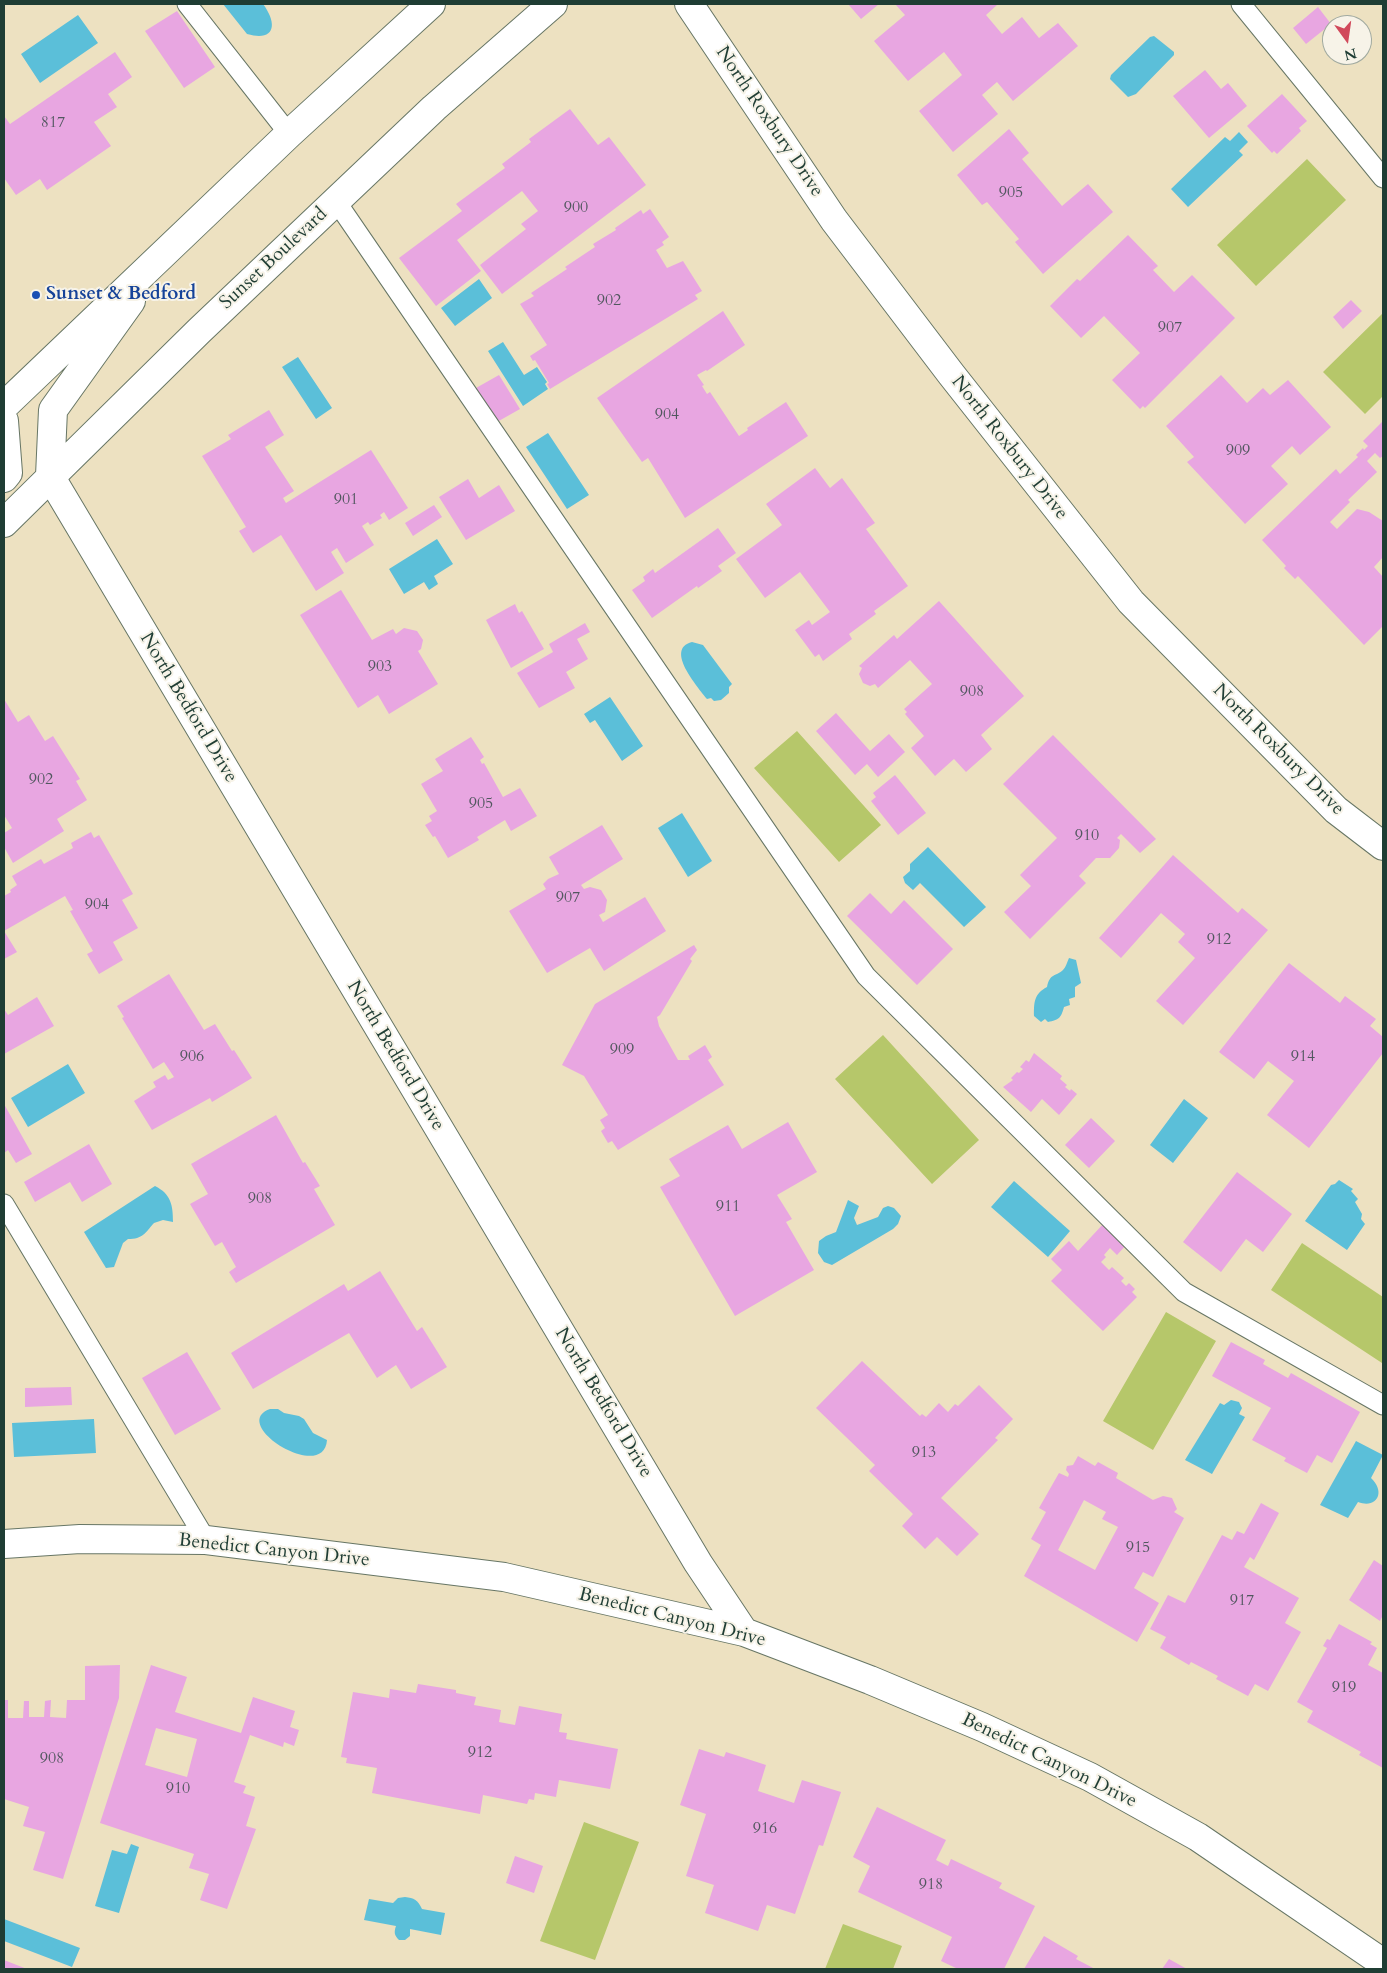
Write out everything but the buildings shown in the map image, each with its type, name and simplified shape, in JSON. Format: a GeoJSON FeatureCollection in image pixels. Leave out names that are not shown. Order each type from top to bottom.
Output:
{"type":"FeatureCollection","features":[{"type":"Feature","properties":{"kind":"street"},"geometry":{"type":"LineString","coordinates":[[4,406],[289,134],[430,4]]}},
{"type":"Feature","properties":{"kind":"street"},"geometry":{"type":"LineString","coordinates":[[434,108],[525,4]]}},
{"type":"Feature","properties":{"kind":"street","name":"Sunset Boulevard"},"geometry":{"type":"LineString","coordinates":[[4,523],[199,331],[434,108],[553,4]]}},
{"type":"Feature","properties":{"kind":"street","name":"North Roxbury Drive"},"geometry":{"type":"LineString","coordinates":[[689,4],[834,220],[1131,602],[1336,810],[1383,846]]}},
{"type":"Feature","properties":{"kind":"street"},"geometry":{"type":"LineString","coordinates":[[50,476],[53,410],[172,246]]}},
{"type":"Feature","properties":{"kind":"street"},"geometry":{"type":"LineString","coordinates":[[4,421],[8,473],[4,478]]}},
{"type":"Feature","properties":{"kind":"street","name":"North Bedford Drive"},"geometry":{"type":"LineString","coordinates":[[50,476],[693,1555],[744,1632]]}},
{"type":"Feature","properties":{"kind":"street","name":"Benedict Canyon Drive"},"geometry":{"type":"LineString","coordinates":[[4,1544],[80,1539],[206,1540],[504,1577],[744,1632],[870,1680],[982,1727],[1090,1777],[1198,1837],[1383,1963]]}},
{"type":"Feature","properties":{"kind":"lane"},"geometry":{"type":"LineString","coordinates":[[187,4],[289,134]]}},
{"type":"Feature","properties":{"kind":"lane"},"geometry":{"type":"LineString","coordinates":[[1241,4],[1383,178]]}},
{"type":"Feature","properties":{"kind":"lane"},"geometry":{"type":"LineString","coordinates":[[336,201],[866,976],[1184,1292],[1383,1405]]}},
{"type":"Feature","properties":{"kind":"lane"},"geometry":{"type":"LineString","coordinates":[[4,1204],[206,1540]]}},
{"type":"Feature","properties":{"kind":"green space"},"geometry":{"type":"Polygon","coordinates":[[[1307,159],[1346,200],[1256,286],[1217,245],[1307,159]]]}},
{"type":"Feature","properties":{"kind":"green space"},"geometry":{"type":"Polygon","coordinates":[[[1383,313],[1383,396],[1365,414],[1323,372],[1383,313]]]}},
{"type":"Feature","properties":{"kind":"green space"},"geometry":{"type":"Polygon","coordinates":[[[797,731],[881,825],[839,862],[754,768],[797,731]]]}},
{"type":"Feature","properties":{"kind":"green space"},"geometry":{"type":"Polygon","coordinates":[[[883,1035],[979,1140],[932,1184],[835,1079],[883,1035]]]}},
{"type":"Feature","properties":{"kind":"green space"},"geometry":{"type":"Polygon","coordinates":[[[1302,1243],[1383,1297],[1382,1363],[1271,1290],[1302,1243]]]}},
{"type":"Feature","properties":{"kind":"green space"},"geometry":{"type":"Polygon","coordinates":[[[1166,1312],[1216,1341],[1153,1450],[1103,1421],[1166,1312]]]}},
{"type":"Feature","properties":{"kind":"green space"},"geometry":{"type":"Polygon","coordinates":[[[584,1822],[639,1842],[595,1960],[540,1941],[584,1822]]]}},
{"type":"Feature","properties":{"kind":"green space"},"geometry":{"type":"Polygon","coordinates":[[[843,1924],[902,1946],[893,1969],[825,1969],[843,1924]]]}},
{"type":"Feature","properties":{"kind":"water"},"geometry":{"type":"Polygon","coordinates":[[[223,4],[263,4],[271,18],[271,30],[263,36],[247,34],[223,4]]]}},
{"type":"Feature","properties":{"kind":"water"},"geometry":{"type":"Polygon","coordinates":[[[78,15],[98,43],[40,83],[21,54],[78,15]]]}},
{"type":"Feature","properties":{"kind":"water"},"geometry":{"type":"Polygon","coordinates":[[[1154,36],[1174,52],[1174,55],[1136,94],[1128,97],[1110,79],[1111,75],[1150,37],[1154,36]]]}},
{"type":"Feature","properties":{"kind":"water"},"geometry":{"type":"Polygon","coordinates":[[[1239,132],[1248,142],[1239,151],[1243,155],[1188,207],[1171,189],[1225,137],[1230,141],[1239,132]]]}},
{"type":"Feature","properties":{"kind":"water"},"geometry":{"type":"Polygon","coordinates":[[[479,279],[492,298],[455,326],[441,308],[479,279]]]}},
{"type":"Feature","properties":{"kind":"water"},"geometry":{"type":"Polygon","coordinates":[[[503,342],[524,375],[537,367],[547,382],[545,384],[548,389],[523,406],[488,351],[503,342]]]}},
{"type":"Feature","properties":{"kind":"water"},"geometry":{"type":"Polygon","coordinates":[[[298,357],[332,408],[316,419],[282,367],[298,357]]]}},
{"type":"Feature","properties":{"kind":"water"},"geometry":{"type":"Polygon","coordinates":[[[548,433],[589,495],[567,509],[526,447],[548,433]]]}},
{"type":"Feature","properties":{"kind":"water"},"geometry":{"type":"Polygon","coordinates":[[[437,539],[453,564],[434,576],[438,584],[429,590],[424,582],[404,594],[389,569],[437,539]]]}},
{"type":"Feature","properties":{"kind":"water"},"geometry":{"type":"Polygon","coordinates":[[[692,642],[703,645],[732,684],[729,687],[729,693],[721,700],[707,699],[686,669],[681,652],[684,646],[692,642]]]}},
{"type":"Feature","properties":{"kind":"water"},"geometry":{"type":"Polygon","coordinates":[[[610,697],[643,746],[622,761],[595,720],[590,723],[584,714],[610,697]]]}},
{"type":"Feature","properties":{"kind":"water"},"geometry":{"type":"Polygon","coordinates":[[[682,813],[712,861],[688,877],[658,828],[682,813]]]}},
{"type":"Feature","properties":{"kind":"water"},"geometry":{"type":"Polygon","coordinates":[[[928,847],[986,907],[964,927],[920,883],[913,890],[905,883],[903,877],[910,871],[910,864],[928,847]]]}},
{"type":"Feature","properties":{"kind":"water"},"geometry":{"type":"Polygon","coordinates":[[[1069,958],[1076,960],[1081,983],[1075,987],[1075,997],[1069,999],[1070,1005],[1064,1007],[1061,1016],[1057,1019],[1048,1022],[1045,1019],[1041,1022],[1034,1016],[1037,996],[1047,987],[1051,977],[1064,969],[1069,958]]]}},
{"type":"Feature","properties":{"kind":"water"},"geometry":{"type":"Polygon","coordinates":[[[68,1064],[85,1093],[28,1127],[11,1098],[68,1064]]]}},
{"type":"Feature","properties":{"kind":"water"},"geometry":{"type":"Polygon","coordinates":[[[1184,1099],[1208,1118],[1173,1163],[1150,1145],[1184,1099]]]}},
{"type":"Feature","properties":{"kind":"water"},"geometry":{"type":"Polygon","coordinates":[[[1339,1180],[1353,1189],[1351,1191],[1358,1199],[1355,1202],[1362,1214],[1361,1219],[1365,1224],[1347,1250],[1305,1221],[1331,1185],[1339,1180]]]}},
{"type":"Feature","properties":{"kind":"water"},"geometry":{"type":"Polygon","coordinates":[[[1014,1181],[1070,1231],[1048,1257],[991,1207],[1014,1181]]]}},
{"type":"Feature","properties":{"kind":"water"},"geometry":{"type":"Polygon","coordinates":[[[155,1186],[168,1196],[173,1222],[163,1220],[154,1223],[140,1237],[128,1239],[123,1243],[114,1267],[106,1268],[84,1232],[155,1186]]]}},
{"type":"Feature","properties":{"kind":"water"},"geometry":{"type":"Polygon","coordinates":[[[848,1200],[859,1206],[854,1218],[857,1225],[878,1217],[883,1208],[888,1206],[894,1208],[901,1216],[898,1224],[893,1229],[832,1265],[824,1262],[818,1253],[819,1241],[836,1232],[848,1200]]]}},
{"type":"Feature","properties":{"kind":"water"},"geometry":{"type":"Polygon","coordinates":[[[1231,1400],[1239,1402],[1242,1408],[1239,1414],[1245,1417],[1212,1474],[1185,1460],[1220,1403],[1224,1405],[1231,1400]]]}},
{"type":"Feature","properties":{"kind":"water"},"geometry":{"type":"Polygon","coordinates":[[[270,1409],[278,1409],[284,1413],[304,1419],[313,1433],[327,1440],[322,1452],[311,1456],[297,1453],[282,1447],[269,1437],[261,1426],[260,1416],[270,1409]]]}},
{"type":"Feature","properties":{"kind":"water"},"geometry":{"type":"Polygon","coordinates":[[[94,1419],[96,1453],[14,1457],[12,1423],[94,1419]]]}},
{"type":"Feature","properties":{"kind":"water"},"geometry":{"type":"Polygon","coordinates":[[[1356,1441],[1383,1455],[1371,1478],[1376,1483],[1378,1489],[1377,1498],[1370,1503],[1358,1502],[1348,1518],[1320,1505],[1356,1441]]]}},
{"type":"Feature","properties":{"kind":"water"},"geometry":{"type":"Polygon","coordinates":[[[131,1844],[139,1847],[119,1913],[95,1906],[112,1850],[127,1854],[131,1844]]]}},
{"type":"Feature","properties":{"kind":"water"},"geometry":{"type":"Polygon","coordinates":[[[405,1897],[415,1900],[422,1909],[445,1913],[441,1935],[410,1929],[410,1936],[405,1940],[399,1940],[395,1933],[396,1926],[364,1920],[369,1899],[393,1903],[398,1898],[405,1897]]]}},
{"type":"Feature","properties":{"kind":"water"},"geometry":{"type":"Polygon","coordinates":[[[4,1919],[80,1948],[72,1967],[4,1941],[4,1919]]]}},
{"type":"Feature","properties":{"kind":"place","name":"Sunset & Bedford"},"geometry":{"type":"Point","coordinates":[36,295]}}]}
